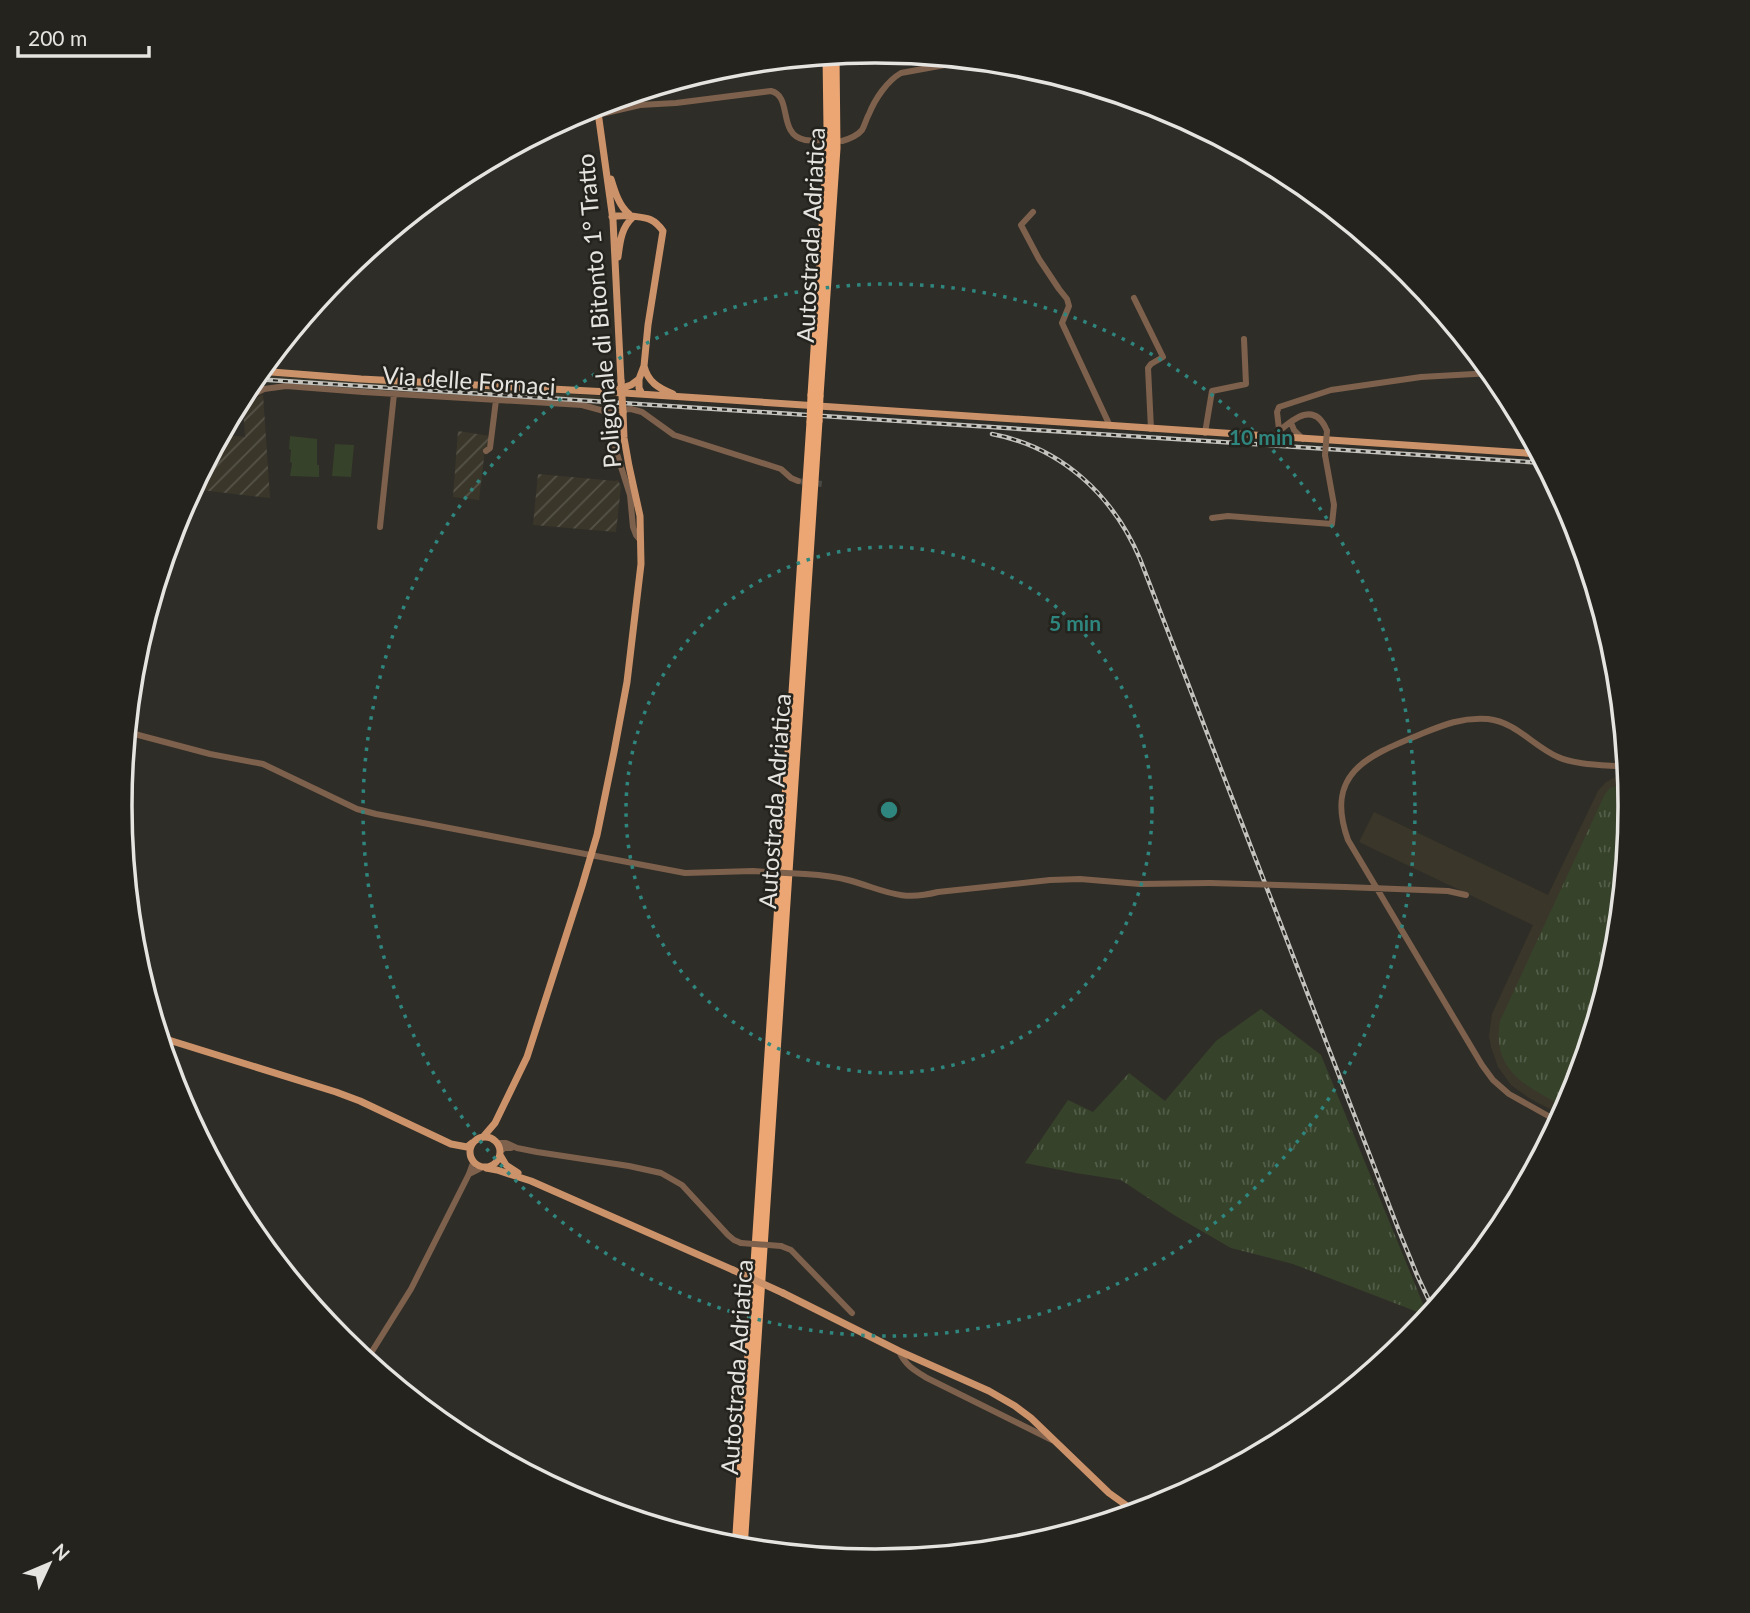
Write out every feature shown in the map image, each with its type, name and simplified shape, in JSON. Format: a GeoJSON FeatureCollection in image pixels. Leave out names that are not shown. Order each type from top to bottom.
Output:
{"type":"FeatureCollection","features":[{"type":"Feature","properties":{"kind":"highway","name":"Autostrada Adriatica"},"geometry":{"type":"LineString","coordinates":[[816,396],[828,128],[827,65]]}},
{"type":"Feature","properties":{"kind":"highway","name":"Autostrada Adriatica"},"geometry":{"type":"LineString","coordinates":[[737,1537],[835,148],[835,65]]}},
{"type":"Feature","properties":{"kind":"highway","name":"Autostrada Adriatica"},"geometry":{"type":"LineString","coordinates":[[744,1538],[814,422]]}},
{"type":"Feature","properties":{"kind":"main road","name":"Poligonale di Bitonto 1° Tratto"},"geometry":{"type":"LineString","coordinates":[[495,1123],[527,1057],[582,886],[604,803],[627,682],[641,564],[640,516],[624,438],[612,217],[599,116]]}},
{"type":"Feature","properties":{"kind":"main road"},"geometry":{"type":"LineString","coordinates":[[606,165],[617,198],[626,212],[633,217]]}},
{"type":"Feature","properties":{"kind":"main road"},"geometry":{"type":"LineString","coordinates":[[612,217],[621,214],[641,216],[657,223],[663,232],[648,325],[643,377],[645,388],[642,394]]}},
{"type":"Feature","properties":{"kind":"main road"},"geometry":{"type":"LineString","coordinates":[[616,275],[621,237],[626,223],[633,217]]}},
{"type":"Feature","properties":{"kind":"main road"},"geometry":{"type":"LineString","coordinates":[[272,372],[642,394],[1205,433],[1279,435],[1303,439],[1529,453]]}},
{"type":"Feature","properties":{"kind":"main road"},"geometry":{"type":"LineString","coordinates":[[609,392],[643,377]]}},
{"type":"Feature","properties":{"kind":"main road"},"geometry":{"type":"LineString","coordinates":[[643,377],[662,390],[680,397]]}},
{"type":"Feature","properties":{"kind":"main road"},"geometry":{"type":"LineString","coordinates":[[170,1040],[360,1101],[451,1144],[484,1168],[531,1181],[733,1270],[998,1396],[1031,1418],[1109,1493],[1127,1506]]}},
{"type":"Feature","properties":{"kind":"main road"},"geometry":{"type":"LineString","coordinates":[[451,1144],[467,1147],[483,1137],[495,1123]]}},
{"type":"Feature","properties":{"kind":"main road"},"geometry":{"type":"LineString","coordinates":[[495,1123],[495,1141],[506,1165],[531,1181]]}},
{"type":"Feature","properties":{"kind":"main road"},"geometry":{"type":"LineString","coordinates":[[483,1137],[495,1141]]}},
{"type":"Feature","properties":{"kind":"main road"},"geometry":{"type":"LineString","coordinates":[[472,1143],[469,1152],[472,1161]]}},
{"type":"Feature","properties":{"kind":"main road"},"geometry":{"type":"LineString","coordinates":[[484,1168],[495,1164],[500,1153]]}},
{"type":"Feature","properties":{"kind":"street"},"geometry":{"type":"LineString","coordinates":[[842,141],[861,131],[870,110],[895,76],[938,66]]}},
{"type":"Feature","properties":{"kind":"street"},"geometry":{"type":"LineString","coordinates":[[609,113],[640,105],[771,91],[777,92],[780,97],[793,134],[805,140],[823,141]]}},
{"type":"Feature","properties":{"kind":"street"},"geometry":{"type":"LineString","coordinates":[[1033,212],[1021,225],[1039,258],[1067,299],[1069,306],[1062,323],[1110,426]]}},
{"type":"Feature","properties":{"kind":"street"},"geometry":{"type":"LineString","coordinates":[[1134,298],[1163,357],[1148,368],[1151,429]]}},
{"type":"Feature","properties":{"kind":"street"},"geometry":{"type":"LineString","coordinates":[[1205,433],[1212,391],[1246,384],[1244,339]]}},
{"type":"Feature","properties":{"kind":"street"},"geometry":{"type":"LineString","coordinates":[[1279,435],[1279,407],[1331,390],[1421,377],[1479,374]]}},
{"type":"Feature","properties":{"kind":"street","name":"Via delle Fornaci"},"geometry":{"type":"LineString","coordinates":[[258,391],[275,386],[582,405],[604,411],[631,409],[642,412],[674,435],[781,470],[798,481]]}},
{"type":"Feature","properties":{"kind":"street"},"geometry":{"type":"LineString","coordinates":[[380,527],[394,394]]}},
{"type":"Feature","properties":{"kind":"street"},"geometry":{"type":"LineString","coordinates":[[486,451],[490,448],[496,400]]}},
{"type":"Feature","properties":{"kind":"street"},"geometry":{"type":"LineString","coordinates":[[604,411],[610,415],[616,451],[630,495],[633,527],[641,541]]}},
{"type":"Feature","properties":{"kind":"street"},"geometry":{"type":"LineString","coordinates":[[1212,518],[1228,516],[1332,524],[1334,505],[1325,455],[1324,425],[1306,414],[1292,422],[1279,435]]}},
{"type":"Feature","properties":{"kind":"street"},"geometry":{"type":"LineString","coordinates":[[1278,421],[1292,422]]}},
{"type":"Feature","properties":{"kind":"street"},"geometry":{"type":"LineString","coordinates":[[1292,422],[1294,430],[1303,439]]}},
{"type":"Feature","properties":{"kind":"street"},"geometry":{"type":"LineString","coordinates":[[1550,1117],[1509,1094],[1487,1072],[1472,1050],[1348,841],[1340,811],[1341,797],[1348,780],[1365,760],[1385,749],[1468,718],[1489,719],[1510,726],[1559,758],[1617,766]]}},
{"type":"Feature","properties":{"kind":"street"},"geometry":{"type":"LineString","coordinates":[[135,734],[210,754],[263,764],[357,809],[685,873],[753,871],[827,876],[901,896],[922,896],[1060,879],[1140,884],[1210,883],[1448,891],[1466,895]]}},
{"type":"Feature","properties":{"kind":"street"},"geometry":{"type":"LineString","coordinates":[[495,1141],[517,1148]]}},
{"type":"Feature","properties":{"kind":"street"},"geometry":{"type":"LineString","coordinates":[[500,1153],[505,1148],[517,1148],[661,1173],[682,1185],[734,1240],[781,1246],[791,1250],[852,1313]]}},
{"type":"Feature","properties":{"kind":"street"},"geometry":{"type":"LineString","coordinates":[[371,1352],[411,1289],[469,1174],[472,1161]]}},
{"type":"Feature","properties":{"kind":"street"},"geometry":{"type":"LineString","coordinates":[[469,1174],[484,1168]]}},
{"type":"Feature","properties":{"kind":"street"},"geometry":{"type":"LineString","coordinates":[[899,1351],[908,1366],[927,1378],[1054,1441]]}},
{"type":"Feature","properties":{"kind":"shaded area"},"geometry":{"type":"Polygon","coordinates":[[[270,375],[618,397],[618,406],[265,382],[270,375]]]}},
{"type":"Feature","properties":{"kind":"shaded area"},"geometry":{"type":"Polygon","coordinates":[[[263,394],[270,498],[202,490],[231,436],[245,437],[244,415],[252,400],[263,394]]]}},
{"type":"Feature","properties":{"kind":"shaded area"},"geometry":{"type":"Polygon","coordinates":[[[458,431],[490,436],[489,445],[485,449],[479,500],[453,497],[458,431]]]}},
{"type":"Feature","properties":{"kind":"shaded area"},"geometry":{"type":"Polygon","coordinates":[[[538,474],[618,480],[621,487],[616,532],[533,525],[538,474]]]}},
{"type":"Feature","properties":{"kind":"shaded area"},"geometry":{"type":"Polygon","coordinates":[[[1617,777],[1617,855],[1604,952],[1579,1045],[1553,1111],[1511,1085],[1498,1067],[1489,1036],[1492,1014],[1533,925],[1359,842],[1374,812],[1548,895],[1598,791],[1617,777]]]}},
{"type":"Feature","properties":{"kind":"green space"},"geometry":{"type":"Polygon","coordinates":[[[290,436],[317,439],[319,477],[290,476],[290,436]]]}},
{"type":"Feature","properties":{"kind":"green space"},"geometry":{"type":"Polygon","coordinates":[[[335,444],[354,445],[351,477],[332,476],[335,444]]]}},
{"type":"Feature","properties":{"kind":"green space"},"geometry":{"type":"Polygon","coordinates":[[[1618,786],[1617,855],[1604,952],[1579,1045],[1557,1103],[1527,1085],[1507,1066],[1501,1053],[1500,1021],[1610,788],[1618,786]]]}},
{"type":"Feature","properties":{"kind":"green space"},"geometry":{"type":"Polygon","coordinates":[[[1261,1009],[1321,1055],[1424,1307],[1419,1313],[1293,1264],[1231,1248],[1121,1180],[1025,1163],[1068,1100],[1093,1112],[1129,1073],[1165,1101],[1216,1041],[1261,1009]]]}},
{"type":"Feature","properties":{"kind":"tunnel"},"geometry":{"type":"LineString","coordinates":[[798,481],[822,484]]}},
{"type":"Feature","properties":{"kind":"railway"},"geometry":{"type":"LineString","coordinates":[[266,380],[1534,462]]}},
{"type":"Feature","properties":{"kind":"railway"},"geometry":{"type":"LineString","coordinates":[[992,434],[1017,440],[1062,462],[1100,495],[1129,536],[1399,1231],[1430,1302]]}}]}
